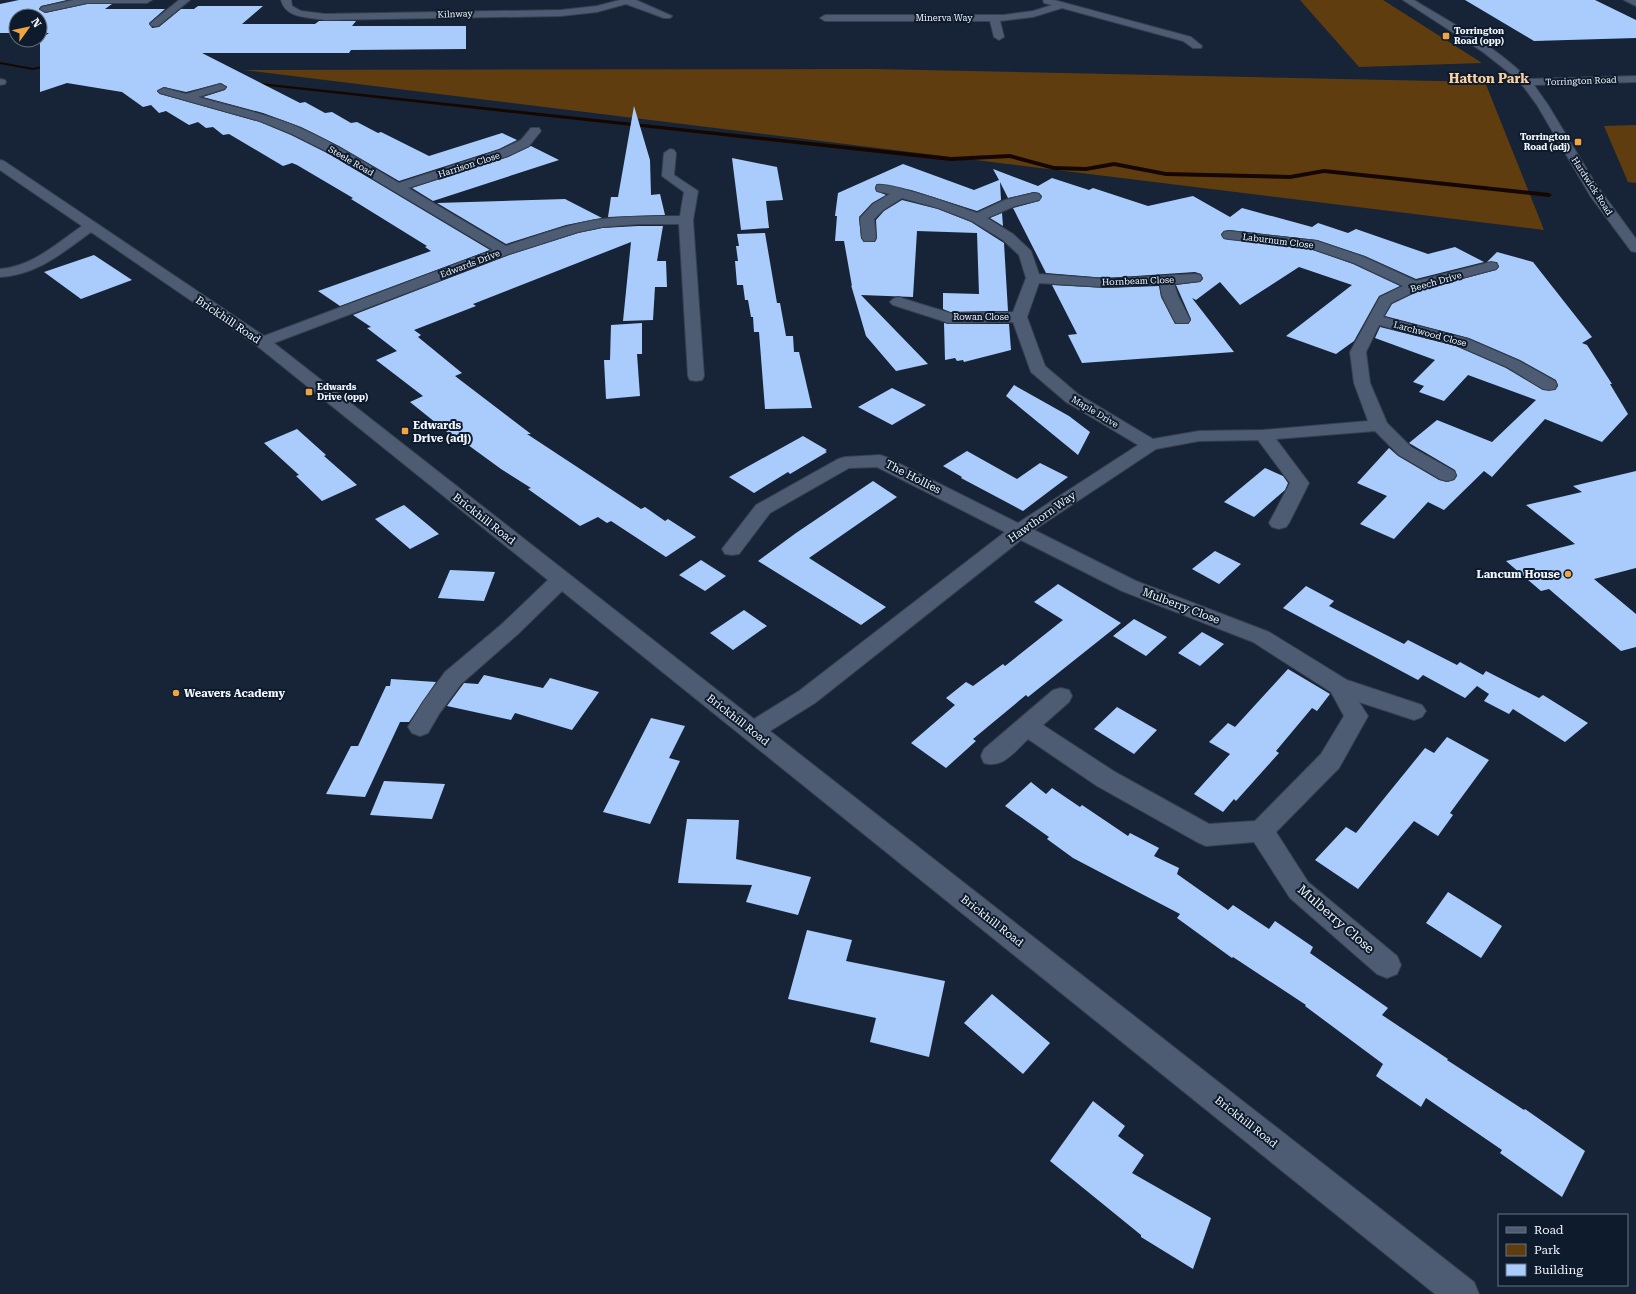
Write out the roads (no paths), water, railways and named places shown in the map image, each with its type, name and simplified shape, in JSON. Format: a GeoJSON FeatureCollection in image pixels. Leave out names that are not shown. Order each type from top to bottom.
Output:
{"type":"FeatureCollection","features":[{"type":"Feature","properties":{"kind":"street"},"geometry":{"type":"LineString","coordinates":[[48,8],[87,0],[147,0]]}},
{"type":"Feature","properties":{"kind":"street"},"geometry":{"type":"LineString","coordinates":[[155,24],[185,0]]}},
{"type":"Feature","properties":{"kind":"street","name":"Kilnway"},"geometry":{"type":"LineString","coordinates":[[286,0],[288,7],[298,13],[325,17],[527,10],[561,13],[597,9],[629,1]]}},
{"type":"Feature","properties":{"kind":"street"},"geometry":{"type":"LineString","coordinates":[[1044,0],[1187,39],[1197,46]]}},
{"type":"Feature","properties":{"kind":"street","name":"Hardwick Road"},"geometry":{"type":"LineString","coordinates":[[1408,0],[1486,50],[1510,67],[1526,82],[1547,111],[1564,142],[1622,232],[1636,248]]}},
{"type":"Feature","properties":{"kind":"street"},"geometry":{"type":"LineString","coordinates":[[1629,0],[1636,3]]}},
{"type":"Feature","properties":{"kind":"street"},"geometry":{"type":"LineString","coordinates":[[629,1],[667,16]]}},
{"type":"Feature","properties":{"kind":"street","name":"Minerva Way"},"geometry":{"type":"LineString","coordinates":[[825,18],[994,18],[1029,15],[1061,5]]}},
{"type":"Feature","properties":{"kind":"street"},"geometry":{"type":"LineString","coordinates":[[931,6],[934,18]]}},
{"type":"Feature","properties":{"kind":"street"},"geometry":{"type":"LineString","coordinates":[[994,18],[999,37]]}},
{"type":"Feature","properties":{"kind":"street","name":"Torrington Road"},"geometry":{"type":"LineString","coordinates":[[1526,82],[1636,79]]}},
{"type":"Feature","properties":{"kind":"street"},"geometry":{"type":"LineString","coordinates":[[187,97],[220,87]]}},
{"type":"Feature","properties":{"kind":"street","name":"Steele Road"},"geometry":{"type":"LineString","coordinates":[[164,91],[264,120],[296,131],[334,150],[504,251]]}},
{"type":"Feature","properties":{"kind":"street","name":"Harrison Close"},"geometry":{"type":"LineString","coordinates":[[396,188],[504,153],[524,143],[535,132]]}},
{"type":"Feature","properties":{"kind":"street"},"geometry":{"type":"LineString","coordinates":[[670,153],[668,176],[691,191],[686,220],[696,376]]}},
{"type":"Feature","properties":{"kind":"street","name":"Brickhill Road"},"geometry":{"type":"LineString","coordinates":[[0,164],[262,342],[1462,1294]]}},
{"type":"Feature","properties":{"kind":"street"},"geometry":{"type":"LineString","coordinates":[[882,188],[943,205],[977,218],[1008,237],[1026,254],[1033,278],[1019,317]]}},
{"type":"Feature","properties":{"kind":"street"},"geometry":{"type":"LineString","coordinates":[[869,238],[867,218],[878,207],[901,193]]}},
{"type":"Feature","properties":{"kind":"street"},"geometry":{"type":"LineString","coordinates":[[977,218],[1010,203],[1034,197]]}},
{"type":"Feature","properties":{"kind":"street","name":"Edwards Drive"},"geometry":{"type":"LineString","coordinates":[[262,342],[504,251],[575,228],[602,223],[638,220],[686,220]]}},
{"type":"Feature","properties":{"kind":"street"},"geometry":{"type":"LineString","coordinates":[[0,274],[14,273],[29,268],[90,226]]}},
{"type":"Feature","properties":{"kind":"street","name":"Laburnum Close"},"geometry":{"type":"LineString","coordinates":[[1229,235],[1312,244],[1359,260],[1415,286]]}},
{"type":"Feature","properties":{"kind":"street","name":"Beech Drive"},"geometry":{"type":"LineString","coordinates":[[1447,475],[1405,451],[1379,425],[1362,382],[1358,352],[1374,319],[1386,300],[1415,286],[1491,266]]}},
{"type":"Feature","properties":{"kind":"street","name":"Hornbeam Close"},"geometry":{"type":"LineString","coordinates":[[1033,278],[1106,283],[1195,278]]}},
{"type":"Feature","properties":{"kind":"street"},"geometry":{"type":"LineString","coordinates":[[1166,280],[1170,296],[1182,320]]}},
{"type":"Feature","properties":{"kind":"street","name":"Rowan Close"},"geometry":{"type":"LineString","coordinates":[[898,302],[949,318],[1019,317]]}},
{"type":"Feature","properties":{"kind":"street","name":"Maple Drive"},"geometry":{"type":"LineString","coordinates":[[1019,317],[1037,368],[1072,398],[1150,444]]}},
{"type":"Feature","properties":{"kind":"street","name":"Larchwood Close"},"geometry":{"type":"LineString","coordinates":[[1374,319],[1462,342],[1513,364],[1549,385]]}},
{"type":"Feature","properties":{"kind":"street","name":"Hawthorn Way"},"geometry":{"type":"LineString","coordinates":[[752,731],[807,697],[1019,531],[1150,444],[1199,436],[1263,435],[1379,425]]}},
{"type":"Feature","properties":{"kind":"street"},"geometry":{"type":"LineString","coordinates":[[1263,435],[1300,483],[1279,523]]}},
{"type":"Feature","properties":{"kind":"street","name":"The Hollies"},"geometry":{"type":"LineString","coordinates":[[732,549],[763,509],[845,463],[880,461],[1019,531]]}},
{"type":"Feature","properties":{"kind":"street","name":"Mulberry Close"},"geometry":{"type":"LineString","coordinates":[[1019,531],[1129,586],[1260,637],[1339,686],[1414,711]]}},
{"type":"Feature","properties":{"kind":"street"},"geometry":{"type":"LineString","coordinates":[[420,727],[431,708],[453,678],[510,629],[561,580]]}},
{"type":"Feature","properties":{"kind":"street","name":"Mulberry Close"},"geometry":{"type":"LineString","coordinates":[[1339,686],[1356,716],[1330,761],[1260,831],[1299,890],[1387,965]]}},
{"type":"Feature","properties":{"kind":"street"},"geometry":{"type":"LineString","coordinates":[[993,756],[1061,696]]}},
{"type":"Feature","properties":{"kind":"street"},"geometry":{"type":"LineString","coordinates":[[1026,726],[1106,779],[1206,835],[1260,831]]}},
{"type":"Feature","properties":{"kind":"waterway"},"geometry":{"type":"LineString","coordinates":[[0,63],[33,69],[52,65]]}},
{"type":"Feature","properties":{"kind":"waterway"},"geometry":{"type":"LineString","coordinates":[[251,83],[951,159],[1010,156],[1054,168],[1086,169],[1114,164],[1166,174],[1290,177],[1324,171],[1549,195]]}},
{"type":"Feature","properties":{"kind":"place","name":"Torrington Road (opp)"},"geometry":{"type":"Point","coordinates":[1446,36]}},
{"type":"Feature","properties":{"kind":"place","name":"Torrington Road (adj)"},"geometry":{"type":"Point","coordinates":[1578,142]}},
{"type":"Feature","properties":{"kind":"place","name":"Edwards Drive (opp)"},"geometry":{"type":"Point","coordinates":[309,392]}},
{"type":"Feature","properties":{"kind":"place","name":"Edwards Drive (adj)"},"geometry":{"type":"Point","coordinates":[405,431]}},
{"type":"Feature","properties":{"kind":"place","name":"Lancum House"},"geometry":{"type":"Point","coordinates":[1568,574]}},
{"type":"Feature","properties":{"kind":"place","name":"Weavers Academy"},"geometry":{"type":"Point","coordinates":[176,693]}},
{"type":"Feature","properties":{"kind":"district","name":"Hatton Park"},"geometry":{"type":"Point","coordinates":[1489,78]}}]}
